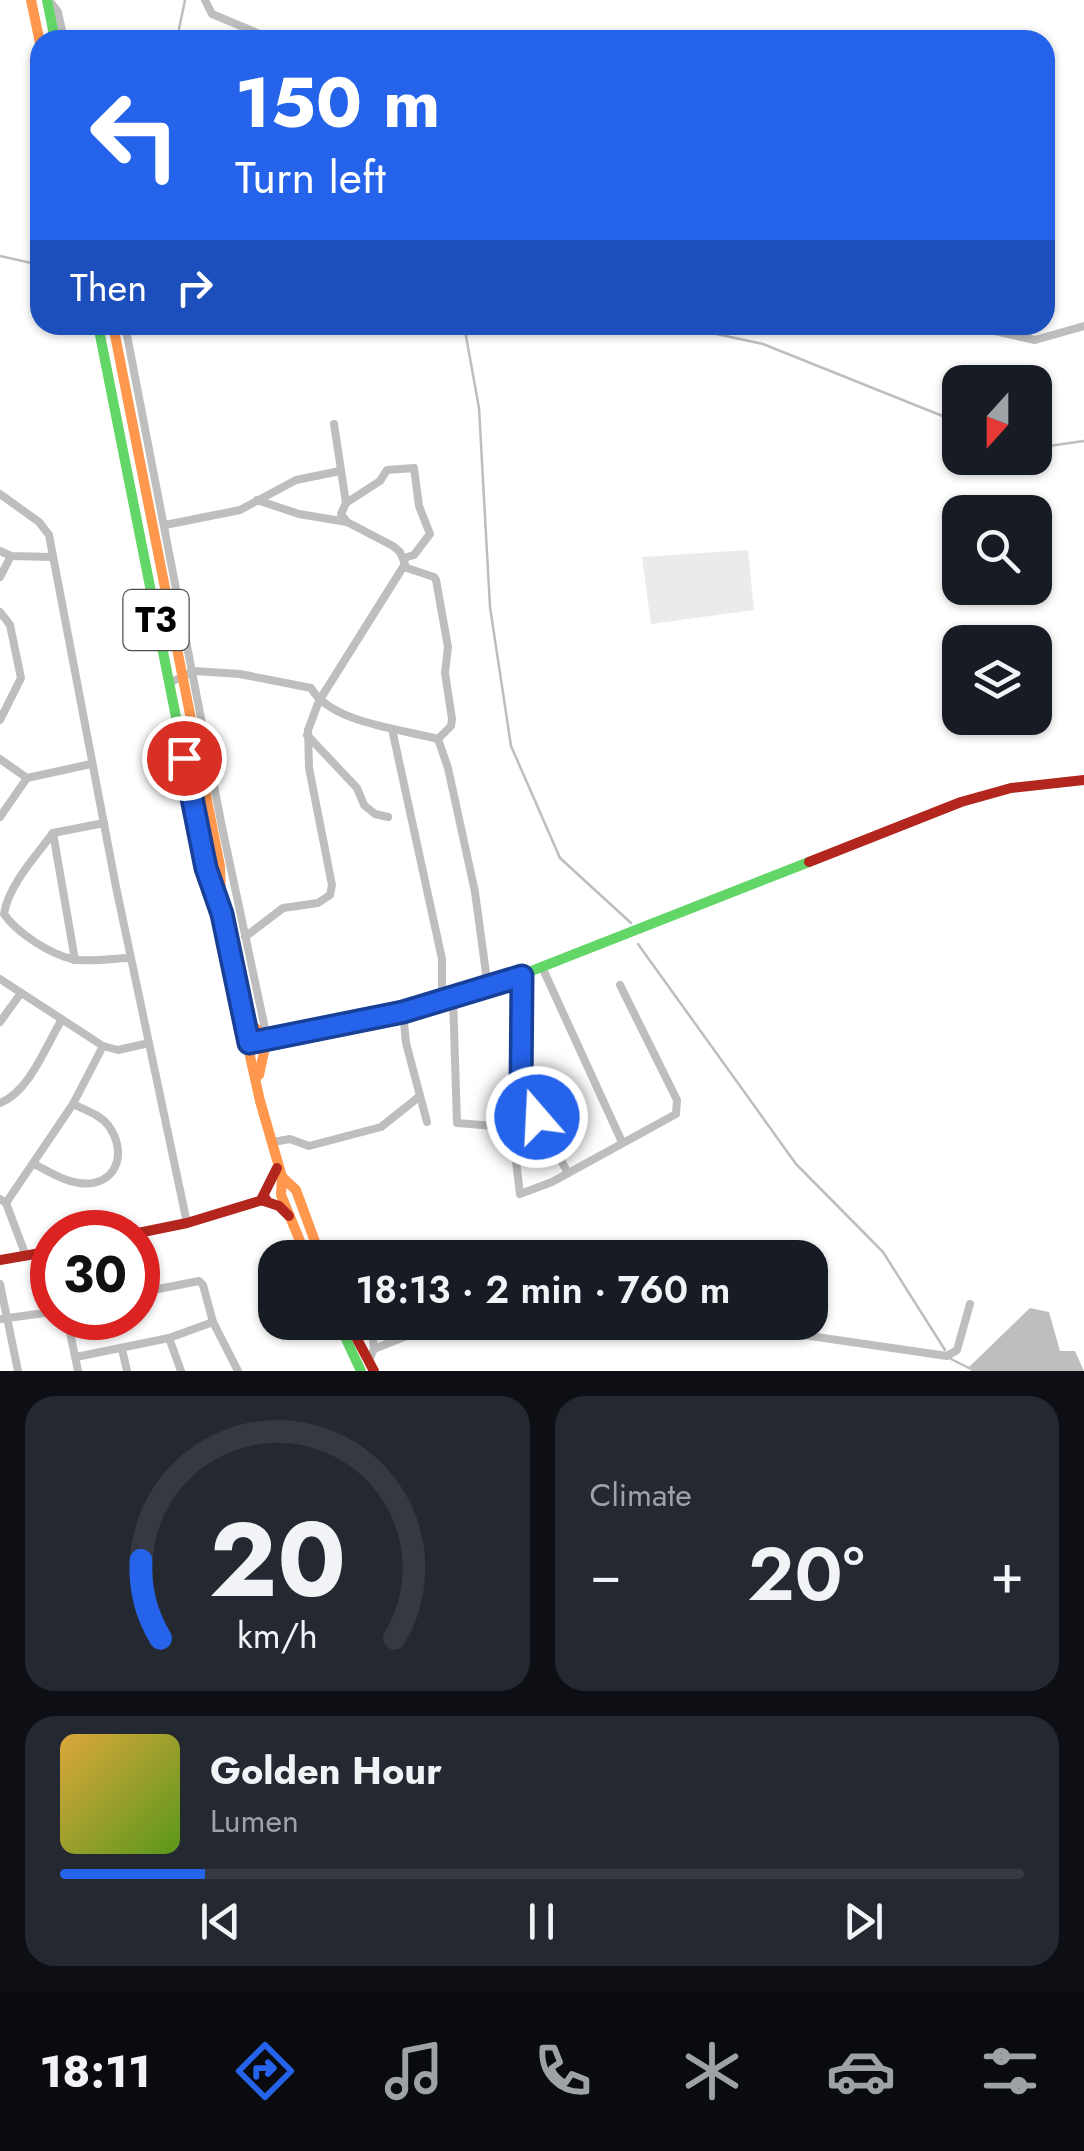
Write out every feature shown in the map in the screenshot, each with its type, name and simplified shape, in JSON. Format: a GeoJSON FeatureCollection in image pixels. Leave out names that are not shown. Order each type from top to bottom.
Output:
{"type":"FeatureCollection","features":[{"type":"Feature","properties":{"kind":"main road"},"geometry":{"type":"LineString","coordinates":[[31,0],[37,30]]}},
{"type":"Feature","properties":{"kind":"main road"},"geometry":{"type":"LineString","coordinates":[[48,0],[53,30]]}},
{"type":"Feature","properties":{"kind":"main road","name":"T3"},"geometry":{"type":"LineString","coordinates":[[100,335],[206,868],[222,914],[280,1171],[282,1195],[300,1240]]}},
{"type":"Feature","properties":{"kind":"main road","name":"T3"},"geometry":{"type":"LineString","coordinates":[[115,335],[220,866],[222,914]]}},
{"type":"Feature","properties":{"kind":"main road"},"geometry":{"type":"LineString","coordinates":[[249,1043],[403,1012],[488,988],[962,802],[1011,788],[1084,780]]}},
{"type":"Feature","properties":{"kind":"main road"},"geometry":{"type":"LineString","coordinates":[[242,1016],[267,1038]]}},
{"type":"Feature","properties":{"kind":"main road"},"geometry":{"type":"LineString","coordinates":[[258,1081],[267,1038]]}},
{"type":"Feature","properties":{"kind":"main road"},"geometry":{"type":"LineString","coordinates":[[262,1200],[280,1171],[296,1190],[314,1240]]}},
{"type":"Feature","properties":{"kind":"main road"},"geometry":{"type":"LineString","coordinates":[[160,1228],[296,1190]]}},
{"type":"Feature","properties":{"kind":"main road"},"geometry":{"type":"LineString","coordinates":[[262,1200],[290,1216]]}},
{"type":"Feature","properties":{"kind":"main road"},"geometry":{"type":"LineString","coordinates":[[0,1260],[30,1255]]}},
{"type":"Feature","properties":{"kind":"main road"},"geometry":{"type":"LineString","coordinates":[[350,1340],[368,1368]]}},
{"type":"Feature","properties":{"kind":"main road"},"geometry":{"type":"LineString","coordinates":[[356,1340],[368,1368]]}},
{"type":"Feature","properties":{"kind":"street"},"geometry":{"type":"LineString","coordinates":[[48,0],[58,12],[62,30]]}},
{"type":"Feature","properties":{"kind":"street"},"geometry":{"type":"LineString","coordinates":[[205,0],[212,14],[250,30]]}},
{"type":"Feature","properties":{"kind":"street"},"geometry":{"type":"LineString","coordinates":[[1055,334],[1084,326]]}},
{"type":"Feature","properties":{"kind":"street"},"geometry":{"type":"LineString","coordinates":[[127,335],[267,1038]]}},
{"type":"Feature","properties":{"kind":"street"},"geometry":{"type":"LineString","coordinates":[[1012,335],[1035,340],[1052,335]]}},
{"type":"Feature","properties":{"kind":"street"},"geometry":{"type":"LineString","coordinates":[[334,424],[346,502],[341,514],[347,522]]}},
{"type":"Feature","properties":{"kind":"street"},"geometry":{"type":"LineString","coordinates":[[245,937],[284,908],[318,902],[330,895],[332,884],[309,768],[307,735],[318,701],[404,562],[430,534],[419,506],[414,468],[387,470],[380,481],[346,502]]}},
{"type":"Feature","properties":{"kind":"street"},"geometry":{"type":"LineString","coordinates":[[165,524],[240,510],[296,480],[340,471]]}},
{"type":"Feature","properties":{"kind":"street"},"geometry":{"type":"LineString","coordinates":[[0,494],[48,535],[130,958],[187,1223]]}},
{"type":"Feature","properties":{"kind":"street"},"geometry":{"type":"LineString","coordinates":[[256,500],[299,514],[347,522],[393,546],[404,562],[436,580],[448,648],[445,674],[452,719],[451,726],[438,739]]}},
{"type":"Feature","properties":{"kind":"street"},"geometry":{"type":"LineString","coordinates":[[0,550],[11,556],[52,558]]}},
{"type":"Feature","properties":{"kind":"street"},"geometry":{"type":"LineString","coordinates":[[0,577],[11,556]]}},
{"type":"Feature","properties":{"kind":"street"},"geometry":{"type":"LineString","coordinates":[[0,612],[10,625],[20,672],[19,684],[0,720]]}},
{"type":"Feature","properties":{"kind":"street"},"geometry":{"type":"LineString","coordinates":[[169,684],[194,670],[240,674],[311,688],[318,701],[350,716],[438,739]]}},
{"type":"Feature","properties":{"kind":"street"},"geometry":{"type":"LineString","coordinates":[[0,694],[10,701]]}},
{"type":"Feature","properties":{"kind":"street"},"geometry":{"type":"LineString","coordinates":[[392,729],[442,959],[456,1122],[522,1128]]}},
{"type":"Feature","properties":{"kind":"street"},"geometry":{"type":"LineString","coordinates":[[307,735],[357,788],[364,804],[375,814],[388,816]]}},
{"type":"Feature","properties":{"kind":"street"},"geometry":{"type":"LineString","coordinates":[[438,739],[448,768],[474,892],[488,988]]}},
{"type":"Feature","properties":{"kind":"street"},"geometry":{"type":"LineString","coordinates":[[0,759],[28,778]]}},
{"type":"Feature","properties":{"kind":"street"},"geometry":{"type":"LineString","coordinates":[[0,817],[28,778],[92,764]]}},
{"type":"Feature","properties":{"kind":"street"},"geometry":{"type":"LineString","coordinates":[[104,824],[52,833],[24,874],[4,914],[43,945],[74,960],[130,958]]}},
{"type":"Feature","properties":{"kind":"street"},"geometry":{"type":"LineString","coordinates":[[52,833],[74,960]]}},
{"type":"Feature","properties":{"kind":"street"},"geometry":{"type":"LineString","coordinates":[[542,967],[622,1142]]}},
{"type":"Feature","properties":{"kind":"street"},"geometry":{"type":"LineString","coordinates":[[522,976],[522,1128],[516,1160],[520,1194],[568,1173],[678,1110],[677,1100],[620,985]]}},
{"type":"Feature","properties":{"kind":"street"},"geometry":{"type":"LineString","coordinates":[[0,979],[104,1046],[118,1050],[149,1043]]}},
{"type":"Feature","properties":{"kind":"street"},"geometry":{"type":"LineString","coordinates":[[0,1022],[22,993]]}},
{"type":"Feature","properties":{"kind":"street"},"geometry":{"type":"LineString","coordinates":[[403,1012],[406,1043],[427,1122]]}},
{"type":"Feature","properties":{"kind":"street"},"geometry":{"type":"LineString","coordinates":[[0,1103],[13,1096],[28,1077],[61,1021]]}},
{"type":"Feature","properties":{"kind":"street"},"geometry":{"type":"LineString","coordinates":[[26,1256],[3,1201],[34,1164],[104,1046]]}},
{"type":"Feature","properties":{"kind":"street"},"geometry":{"type":"LineString","coordinates":[[521,1089],[568,1173]]}},
{"type":"Feature","properties":{"kind":"street"},"geometry":{"type":"LineString","coordinates":[[272,1142],[290,1140],[309,1146],[381,1127],[420,1096]]}},
{"type":"Feature","properties":{"kind":"street"},"geometry":{"type":"LineString","coordinates":[[34,1164],[80,1184],[114,1175],[118,1163],[110,1126],[73,1104]]}},
{"type":"Feature","properties":{"kind":"street"},"geometry":{"type":"LineString","coordinates":[[160,1289],[199,1281],[213,1322],[238,1371]]}},
{"type":"Feature","properties":{"kind":"street"},"geometry":{"type":"LineString","coordinates":[[0,1284],[3,1319],[18,1371]]}},
{"type":"Feature","properties":{"kind":"street"},"geometry":{"type":"LineString","coordinates":[[828,1339],[947,1356],[957,1350],[970,1304]]}},
{"type":"Feature","properties":{"kind":"street"},"geometry":{"type":"LineString","coordinates":[[3,1319],[30,1315]]}},
{"type":"Feature","properties":{"kind":"street"},"geometry":{"type":"LineString","coordinates":[[76,1358],[170,1338],[213,1322]]}},
{"type":"Feature","properties":{"kind":"street"},"geometry":{"type":"LineString","coordinates":[[170,1338],[181,1371]]}},
{"type":"Feature","properties":{"kind":"street"},"geometry":{"type":"LineString","coordinates":[[72,1340],[78,1371]]}},
{"type":"Feature","properties":{"kind":"street"},"geometry":{"type":"LineString","coordinates":[[368,1368],[373,1340]]}},
{"type":"Feature","properties":{"kind":"street"},"geometry":{"type":"LineString","coordinates":[[374,1349],[399,1340]]}},
{"type":"Feature","properties":{"kind":"street"},"geometry":{"type":"LineString","coordinates":[[122,1349],[127,1371]]}},
{"type":"Feature","properties":{"kind":"shaded area"},"geometry":{"type":"Polygon","coordinates":[[[748,550],[754,610],[651,624],[642,557],[748,550]]]}},
{"type":"Feature","properties":{"kind":"shaded area"},"geometry":{"type":"Polygon","coordinates":[[[1030,1308],[1049,1312],[1060,1351],[1075,1351],[1084,1371],[975,1371],[969,1367],[1030,1308]]]}},
{"type":"Feature","properties":{"kind":"waterway"},"geometry":{"type":"LineString","coordinates":[[179,30],[185,0]]}},
{"type":"Feature","properties":{"kind":"waterway"},"geometry":{"type":"LineString","coordinates":[[0,256],[30,263]]}},
{"type":"Feature","properties":{"kind":"waterway"},"geometry":{"type":"LineString","coordinates":[[466,335],[479,408],[490,607],[511,746],[560,858],[631,923]]}},
{"type":"Feature","properties":{"kind":"waterway"},"geometry":{"type":"LineString","coordinates":[[721,335],[763,344],[942,416]]}},
{"type":"Feature","properties":{"kind":"waterway"},"geometry":{"type":"LineString","coordinates":[[1052,446],[1084,441]]}},
{"type":"Feature","properties":{"kind":"waterway"},"geometry":{"type":"LineString","coordinates":[[638,944],[796,1164],[883,1252],[945,1350]]}},
{"type":"Feature","properties":{"kind":"waterway"},"geometry":{"type":"LineString","coordinates":[[951,1359],[975,1371]]}},
{"type":"Feature","properties":{"kind":"traffic: fast"},"geometry":{"type":"LineString","coordinates":[[47,0],[53,30]]}},
{"type":"Feature","properties":{"kind":"traffic: fast"},"geometry":{"type":"LineString","coordinates":[[100,335],[215,898]]}},
{"type":"Feature","properties":{"kind":"traffic: fast"},"geometry":{"type":"LineString","coordinates":[[249,1043],[403,1012],[488,988],[809,862]]}},
{"type":"Feature","properties":{"kind":"traffic: fast"},"geometry":{"type":"LineString","coordinates":[[346,1340],[361,1371]]}},
{"type":"Feature","properties":{"kind":"traffic: slow"},"geometry":{"type":"LineString","coordinates":[[31,0],[37,30]]}},
{"type":"Feature","properties":{"kind":"traffic: slow"},"geometry":{"type":"LineString","coordinates":[[115,335],[220,866],[221,899]]}},
{"type":"Feature","properties":{"kind":"traffic: slow"},"geometry":{"type":"LineString","coordinates":[[215,898],[260,1101],[282,1177],[281,1195],[300,1240]]}},
{"type":"Feature","properties":{"kind":"traffic: slow"},"geometry":{"type":"LineString","coordinates":[[242,1016],[267,1038],[259,1075]]}},
{"type":"Feature","properties":{"kind":"traffic: slow"},"geometry":{"type":"LineString","coordinates":[[282,1177],[296,1190],[314,1240]]}},
{"type":"Feature","properties":{"kind":"traffic: jam"},"geometry":{"type":"LineString","coordinates":[[809,862],[961,802],[1011,788],[1084,780]]}},
{"type":"Feature","properties":{"kind":"traffic: jam"},"geometry":{"type":"LineString","coordinates":[[277,1168],[261,1200],[279,1206],[289,1216]]}},
{"type":"Feature","properties":{"kind":"traffic: jam"},"geometry":{"type":"LineString","coordinates":[[160,1229],[266,1199]]}},
{"type":"Feature","properties":{"kind":"traffic: jam"},"geometry":{"type":"LineString","coordinates":[[0,1260],[30,1255]]}},
{"type":"Feature","properties":{"kind":"traffic: jam"},"geometry":{"type":"LineString","coordinates":[[358,1340],[374,1371]]}},
{"type":"Feature","properties":{"kind":"route"},"geometry":{"type":"LineString","coordinates":[[184,758],[206,868],[222,914],[249,1043],[403,1012],[522,976],[521,1089],[537,1117]]}}]}
